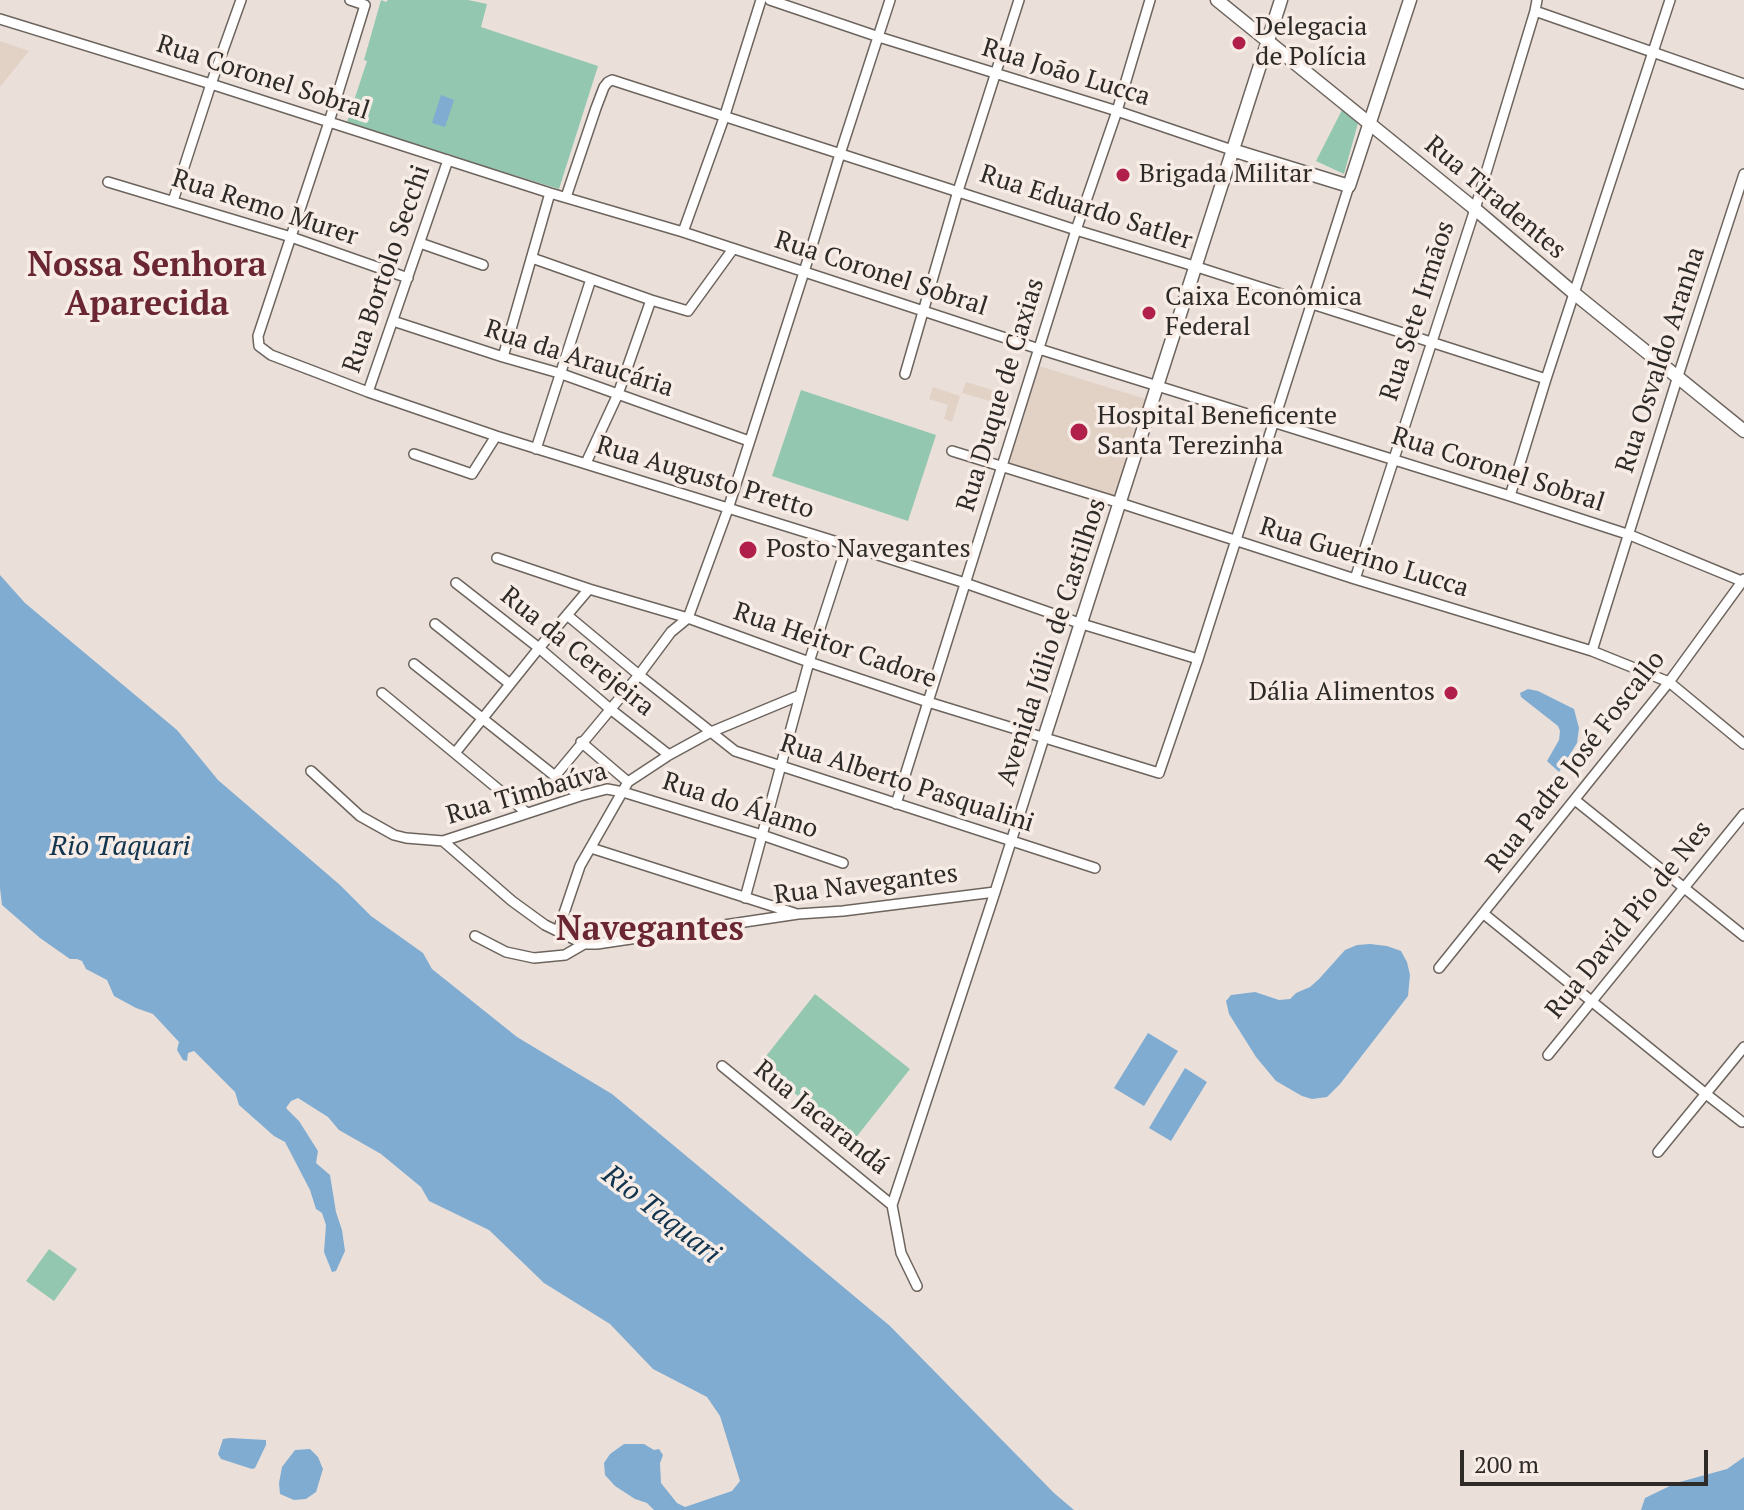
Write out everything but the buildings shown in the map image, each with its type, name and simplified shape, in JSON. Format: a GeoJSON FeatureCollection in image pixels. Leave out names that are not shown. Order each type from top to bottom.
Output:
{"type":"FeatureCollection","features":[{"type":"Feature","properties":{"kind":"street"},"geometry":{"type":"LineString","coordinates":[[173,201],[241,0]]}},
{"type":"Feature","properties":{"kind":"street"},"geometry":{"type":"LineString","coordinates":[[291,237],[365,5],[350,0]]}},
{"type":"Feature","properties":{"kind":"street"},"geometry":{"type":"LineString","coordinates":[[683,232],[724,118],[761,0]]}},
{"type":"Feature","properties":{"kind":"street","name":"Rua João Lucca"},"geometry":{"type":"LineString","coordinates":[[770,0],[1349,186]]}},
{"type":"Feature","properties":{"kind":"street"},"geometry":{"type":"LineString","coordinates":[[555,776],[671,632],[688,618],[728,509],[890,0]]}},
{"type":"Feature","properties":{"kind":"street"},"geometry":{"type":"LineString","coordinates":[[905,374],[958,191],[1019,0]]}},
{"type":"Feature","properties":{"kind":"street","name":"Rua Duque de Caxias"},"geometry":{"type":"LineString","coordinates":[[896,804],[1150,0]]}},
{"type":"Feature","properties":{"kind":"street","name":"Rua Tiradentes"},"geometry":{"type":"LineString","coordinates":[[1217,0],[1744,431]]}},
{"type":"Feature","properties":{"kind":"street","name":"Avenida Júlio de Castilhos"},"geometry":{"type":"LineString","coordinates":[[892,1205],[1281,0]]}},
{"type":"Feature","properties":{"kind":"street"},"geometry":{"type":"LineString","coordinates":[[1198,659],[1410,0]]}},
{"type":"Feature","properties":{"kind":"street","name":"Rua Sete Irmãos"},"geometry":{"type":"LineString","coordinates":[[1355,579],[1475,209],[1537,0]]}},
{"type":"Feature","properties":{"kind":"street"},"geometry":{"type":"LineString","coordinates":[[1544,0],[1535,11],[1744,84]]}},
{"type":"Feature","properties":{"kind":"street"},"geometry":{"type":"LineString","coordinates":[[1510,496],[1670,0]]}},
{"type":"Feature","properties":{"kind":"street","name":"Rua Coronel Sobral"},"geometry":{"type":"LineString","coordinates":[[0,19],[683,232],[1156,386],[1393,458],[1630,535],[1744,581]]}},
{"type":"Feature","properties":{"kind":"street","name":"Rua Eduardo Satler"},"geometry":{"type":"LineString","coordinates":[[566,197],[604,87],[612,80],[1546,379]]}},
{"type":"Feature","properties":{"kind":"street","name":"Rua Bortolo Secchi"},"geometry":{"type":"LineString","coordinates":[[368,392],[448,160]]}},
{"type":"Feature","properties":{"kind":"street","name":"Rua Osvaldo Aranha"},"geometry":{"type":"LineString","coordinates":[[1592,651],[1744,174]]}},
{"type":"Feature","properties":{"kind":"street","name":"Rua Remo Murer"},"geometry":{"type":"LineString","coordinates":[[108,182],[291,237],[408,278]]}},
{"type":"Feature","properties":{"kind":"street"},"geometry":{"type":"LineString","coordinates":[[503,357],[550,193]]}},
{"type":"Feature","properties":{"kind":"street","name":"Rua Augusto Pretto"},"geometry":{"type":"LineString","coordinates":[[291,237],[258,336],[259,346],[271,355],[496,436],[1198,659]]}},
{"type":"Feature","properties":{"kind":"street"},"geometry":{"type":"LineString","coordinates":[[420,243],[483,265]]}},
{"type":"Feature","properties":{"kind":"street"},"geometry":{"type":"LineString","coordinates":[[532,258],[688,311],[733,249]]}},
{"type":"Feature","properties":{"kind":"street"},"geometry":{"type":"LineString","coordinates":[[536,449],[591,279]]}},
{"type":"Feature","properties":{"kind":"street"},"geometry":{"type":"LineString","coordinates":[[586,463],[618,394],[651,300]]}},
{"type":"Feature","properties":{"kind":"street","name":"Rua da Araucária"},"geometry":{"type":"LineString","coordinates":[[393,321],[559,373],[749,441]]}},
{"type":"Feature","properties":{"kind":"street"},"geometry":{"type":"LineString","coordinates":[[414,454],[472,474],[496,436]]}},
{"type":"Feature","properties":{"kind":"street","name":"Rua Guerino Lucca"},"geometry":{"type":"LineString","coordinates":[[952,451],[1592,651],[1669,682],[1744,744]]}},
{"type":"Feature","properties":{"kind":"street"},"geometry":{"type":"LineString","coordinates":[[745,898],[809,662],[847,545]]}},
{"type":"Feature","properties":{"kind":"street","name":"Rua Heitor Cadore"},"geometry":{"type":"LineString","coordinates":[[497,558],[688,618],[928,702],[1159,773],[1198,659]]}},
{"type":"Feature","properties":{"kind":"street","name":"Rua Padre José Foscallo"},"geometry":{"type":"LineString","coordinates":[[1439,968],[1669,682],[1744,581]]}},
{"type":"Feature","properties":{"kind":"street","name":"Rua da Cerejeira"},"geometry":{"type":"LineString","coordinates":[[456,583],[669,755]]}},
{"type":"Feature","properties":{"kind":"street"},"geometry":{"type":"LineString","coordinates":[[455,753],[589,589]]}},
{"type":"Feature","properties":{"kind":"street","name":"Rua Alberto Pasqualini"},"geometry":{"type":"LineString","coordinates":[[567,615],[735,751],[1095,868]]}},
{"type":"Feature","properties":{"kind":"street"},"geometry":{"type":"LineString","coordinates":[[435,624],[510,684]]}},
{"type":"Feature","properties":{"kind":"street"},"geometry":{"type":"LineString","coordinates":[[414,664],[580,796]]}},
{"type":"Feature","properties":{"kind":"street"},"geometry":{"type":"LineString","coordinates":[[382,693],[527,813]]}},
{"type":"Feature","properties":{"kind":"street","name":"Rua Timbaúva"},"geometry":{"type":"LineString","coordinates":[[311,771],[360,816],[394,835],[443,841],[580,796],[625,787],[669,755],[711,732],[800,695]]}},
{"type":"Feature","properties":{"kind":"street"},"geometry":{"type":"LineString","coordinates":[[558,931],[580,866],[625,787],[581,742]]}},
{"type":"Feature","properties":{"kind":"street","name":"Rua do Álamo"},"geometry":{"type":"LineString","coordinates":[[625,787],[843,863]]}},
{"type":"Feature","properties":{"kind":"street"},"geometry":{"type":"LineString","coordinates":[[1575,800],[1744,936]]}},
{"type":"Feature","properties":{"kind":"street","name":"Rua David Pio de Nes"},"geometry":{"type":"LineString","coordinates":[[1548,1055],[1744,814]]}},
{"type":"Feature","properties":{"kind":"street"},"geometry":{"type":"LineString","coordinates":[[443,841],[512,901],[545,925],[584,944]]}},
{"type":"Feature","properties":{"kind":"street"},"geometry":{"type":"LineString","coordinates":[[591,848],[798,914]]}},
{"type":"Feature","properties":{"kind":"street","name":"Rua Navegantes"},"geometry":{"type":"LineString","coordinates":[[475,936],[506,952],[534,958],[565,955],[584,944],[798,914],[995,892]]}},
{"type":"Feature","properties":{"kind":"street"},"geometry":{"type":"LineString","coordinates":[[1484,914],[1742,1122]]}},
{"type":"Feature","properties":{"kind":"street"},"geometry":{"type":"LineString","coordinates":[[1658,1152],[1744,1047]]}},
{"type":"Feature","properties":{"kind":"street","name":"Rua Jacarandá"},"geometry":{"type":"LineString","coordinates":[[722,1066],[892,1205]]}},
{"type":"Feature","properties":{"kind":"street"},"geometry":{"type":"LineString","coordinates":[[892,1205],[901,1253],[917,1286]]}},
{"type":"Feature","properties":{"kind":"shaded area"},"geometry":{"type":"Polygon","coordinates":[[[0,41],[29,51],[0,87],[0,41]]]}},
{"type":"Feature","properties":{"kind":"shaded area","name":"Hospital Beneficente Santa Terezinha"},"geometry":{"type":"Polygon","coordinates":[[[1039,366],[1149,400],[1119,497],[1009,464],[1039,366]]]}},
{"type":"Feature","properties":{"kind":"shaded area"},"geometry":{"type":"Polygon","coordinates":[[[966,382],[1009,395],[1005,410],[995,407],[996,403],[962,393],[966,382]]]}},
{"type":"Feature","properties":{"kind":"shaded area"},"geometry":{"type":"Polygon","coordinates":[[[933,387],[960,396],[952,422],[944,419],[948,405],[929,399],[933,387]]]}},
{"type":"Feature","properties":{"kind":"green space"},"geometry":{"type":"Polygon","coordinates":[[[381,0],[468,0],[487,4],[481,27],[598,66],[559,189],[347,122],[367,61],[364,60],[381,0]]]}},
{"type":"Feature","properties":{"kind":"green space"},"geometry":{"type":"Polygon","coordinates":[[[1342,110],[1358,123],[1344,174],[1316,161],[1342,110]]]}},
{"type":"Feature","properties":{"kind":"green space"},"geometry":{"type":"Polygon","coordinates":[[[801,390],[936,435],[908,521],[772,476],[801,390]]]}},
{"type":"Feature","properties":{"kind":"green space"},"geometry":{"type":"Polygon","coordinates":[[[815,994],[910,1069],[854,1140],[759,1065],[815,994]]]}},
{"type":"Feature","properties":{"kind":"green space"},"geometry":{"type":"Polygon","coordinates":[[[49,1249],[77,1269],[54,1301],[26,1281],[49,1249]]]}},
{"type":"Feature","properties":{"kind":"water"},"geometry":{"type":"Polygon","coordinates":[[[441,95],[454,100],[445,127],[432,123],[441,95]]]}},
{"type":"Feature","properties":{"kind":"water","name":"Rio Taquari"},"geometry":{"type":"Polygon","coordinates":[[[0,575],[25,603],[177,730],[218,780],[340,885],[371,916],[423,953],[432,969],[517,1037],[612,1094],[890,1326],[1074,1510],[654,1510],[615,1486],[605,1475],[604,1463],[624,1444],[644,1444],[654,1450],[659,1449],[663,1455],[660,1463],[661,1483],[677,1503],[685,1507],[732,1491],[740,1481],[720,1416],[707,1397],[653,1369],[610,1324],[544,1283],[489,1230],[429,1201],[421,1187],[381,1154],[339,1130],[328,1117],[298,1098],[286,1108],[299,1121],[318,1151],[316,1163],[330,1175],[342,1230],[345,1251],[336,1271],[332,1272],[324,1252],[326,1225],[322,1213],[316,1209],[310,1190],[285,1142],[239,1105],[235,1092],[194,1051],[188,1053],[187,1061],[183,1060],[177,1050],[179,1042],[153,1014],[114,996],[107,980],[86,969],[82,961],[70,959],[40,938],[2,905],[0,575]]]}},
{"type":"Feature","properties":{"kind":"water"},"geometry":{"type":"Polygon","coordinates":[[[1528,689],[1574,709],[1579,728],[1577,743],[1559,772],[1547,761],[1559,740],[1560,731],[1558,726],[1521,697],[1520,693],[1528,689]]]}},
{"type":"Feature","properties":{"kind":"water"},"geometry":{"type":"Polygon","coordinates":[[[1370,944],[1401,951],[1410,975],[1408,996],[1327,1097],[1312,1099],[1302,1096],[1276,1081],[1256,1057],[1229,1014],[1226,1001],[1231,995],[1255,992],[1279,1000],[1290,999],[1319,979],[1345,950],[1370,944]]]}},
{"type":"Feature","properties":{"kind":"water"},"geometry":{"type":"Polygon","coordinates":[[[1148,1033],[1178,1051],[1144,1106],[1114,1088],[1148,1033]]]}},
{"type":"Feature","properties":{"kind":"water"},"geometry":{"type":"Polygon","coordinates":[[[1185,1068],[1207,1082],[1171,1141],[1149,1128],[1185,1068]]]}},
{"type":"Feature","properties":{"kind":"water"},"geometry":{"type":"Polygon","coordinates":[[[223,1439],[266,1440],[255,1468],[221,1459],[218,1454],[223,1439]]]}},
{"type":"Feature","properties":{"kind":"water"},"geometry":{"type":"Polygon","coordinates":[[[310,1449],[323,1469],[316,1492],[306,1499],[294,1500],[280,1494],[282,1467],[295,1450],[310,1449]]]}},
{"type":"Feature","properties":{"kind":"water"},"geometry":{"type":"Polygon","coordinates":[[[1744,1457],[1744,1510],[1641,1510],[1645,1498],[1676,1483],[1727,1469],[1744,1457]]]}},
{"type":"Feature","properties":{"kind":"place","name":"Delegacia de Polícia"},"geometry":{"type":"Point","coordinates":[1239,43]}},
{"type":"Feature","properties":{"kind":"place","name":"Brigada Militar"},"geometry":{"type":"Point","coordinates":[1123,175]}},
{"type":"Feature","properties":{"kind":"place","name":"Caixa Econômica Federal"},"geometry":{"type":"Point","coordinates":[1149,313]}},
{"type":"Feature","properties":{"kind":"place","name":"Hospital Beneficente Santa Terezinha"},"geometry":{"type":"Point","coordinates":[1079,432]}},
{"type":"Feature","properties":{"kind":"place","name":"Posto Navegantes"},"geometry":{"type":"Point","coordinates":[748,550]}},
{"type":"Feature","properties":{"kind":"place","name":"Dália Alimentos"},"geometry":{"type":"Point","coordinates":[1451,693]}},
{"type":"Feature","properties":{"kind":"district","name":"Nossa Senhora Aparecida"},"geometry":{"type":"Point","coordinates":[147,286]}},
{"type":"Feature","properties":{"kind":"district","name":"Navegantes"},"geometry":{"type":"Point","coordinates":[650,930]}}]}
